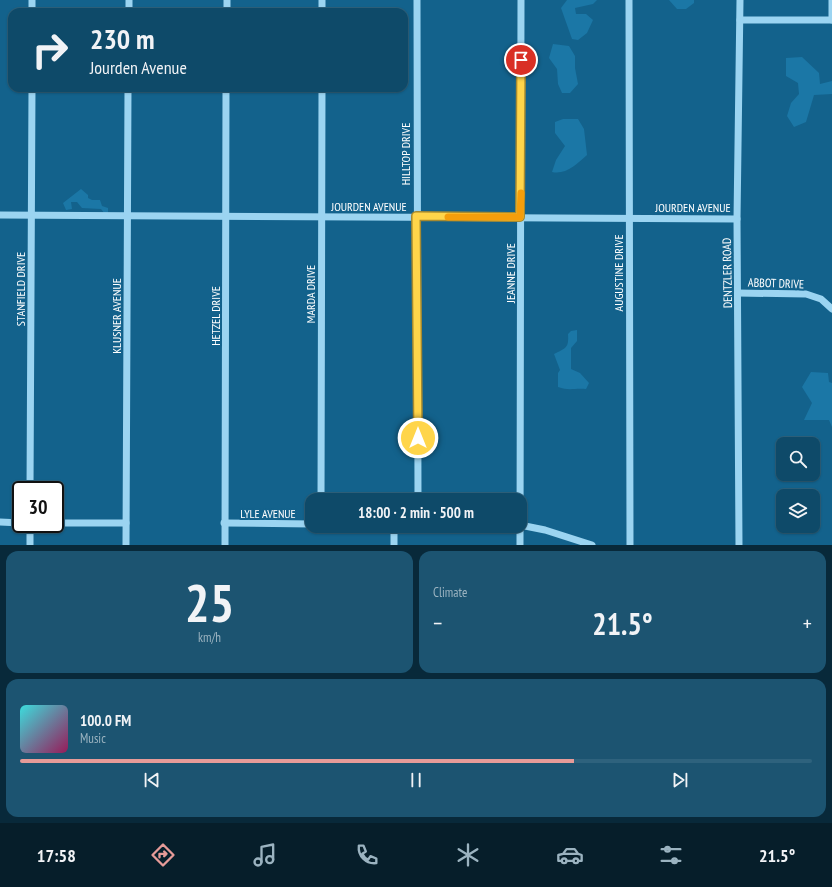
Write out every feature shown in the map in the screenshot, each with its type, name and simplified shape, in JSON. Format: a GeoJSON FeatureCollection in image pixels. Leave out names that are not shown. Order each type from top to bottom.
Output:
{"type":"FeatureCollection","features":[{"type":"Feature","properties":{"kind":"street","name":"HILLTOP DRIVE"},"geometry":{"type":"LineString","coordinates":[[417,0],[416,216],[418,493]]}},
{"type":"Feature","properties":{"kind":"street","name":"JEANNE DRIVE"},"geometry":{"type":"LineString","coordinates":[[520,493],[521,0]]}},
{"type":"Feature","properties":{"kind":"street","name":"AUGUSTINE DRIVE"},"geometry":{"type":"LineString","coordinates":[[628,0],[630,545]]}},
{"type":"Feature","properties":{"kind":"street","name":"DENTZLER ROAD"},"geometry":{"type":"LineString","coordinates":[[739,545],[738,219],[740,0]]}},
{"type":"Feature","properties":{"kind":"street"},"geometry":{"type":"LineString","coordinates":[[740,20],[832,20],[832,0]]}},
{"type":"Feature","properties":{"kind":"street","name":"STANFIELD DRIVE"},"geometry":{"type":"LineString","coordinates":[[30,481],[32,92]]}},
{"type":"Feature","properties":{"kind":"street","name":"KLUSNER AVENUE"},"geometry":{"type":"LineString","coordinates":[[126,545],[128,92]]}},
{"type":"Feature","properties":{"kind":"street","name":"HETZEL DRIVE"},"geometry":{"type":"LineString","coordinates":[[224,545],[226,92]]}},
{"type":"Feature","properties":{"kind":"street","name":"MARDA DRIVE"},"geometry":{"type":"LineString","coordinates":[[321,493],[322,92]]}},
{"type":"Feature","properties":{"kind":"street","name":"JOURDEN AVENUE"},"geometry":{"type":"LineString","coordinates":[[0,215],[321,217],[416,216],[738,219]]}},
{"type":"Feature","properties":{"kind":"street","name":"ABBOT DRIVE"},"geometry":{"type":"LineString","coordinates":[[738,293],[806,294],[821,299],[832,309]]}},
{"type":"Feature","properties":{"kind":"street"},"geometry":{"type":"LineString","coordinates":[[0,522],[12,523]]}},
{"type":"Feature","properties":{"kind":"street"},"geometry":{"type":"LineString","coordinates":[[64,523],[126,523]]}},
{"type":"Feature","properties":{"kind":"street","name":"LYLE AVENUE"},"geometry":{"type":"LineString","coordinates":[[224,524],[305,524]]}},
{"type":"Feature","properties":{"kind":"street"},"geometry":{"type":"LineString","coordinates":[[527,526],[545,530],[592,545]]}},
{"type":"Feature","properties":{"kind":"street"},"geometry":{"type":"LineString","coordinates":[[30,533],[30,545]]}},
{"type":"Feature","properties":{"kind":"street"},"geometry":{"type":"LineString","coordinates":[[394,533],[394,545]]}},
{"type":"Feature","properties":{"kind":"street","name":"JEANNE DRIVE"},"geometry":{"type":"LineString","coordinates":[[520,533],[520,545]]}},
{"type":"Feature","properties":{"kind":"shaded area"},"geometry":{"type":"Polygon","coordinates":[[[567,0],[597,0],[593,4],[575,8],[576,14],[586,14],[593,20],[587,33],[578,40],[572,39],[561,8],[567,0]]]}},
{"type":"Feature","properties":{"kind":"shaded area"},"geometry":{"type":"Polygon","coordinates":[[[669,0],[694,0],[694,3],[686,9],[677,9],[669,0]]]}},
{"type":"Feature","properties":{"kind":"shaded area"},"geometry":{"type":"Polygon","coordinates":[[[553,44],[569,46],[575,56],[575,68],[578,84],[570,93],[562,93],[558,84],[557,69],[549,58],[553,44]]]}},
{"type":"Feature","properties":{"kind":"shaded area"},"geometry":{"type":"Polygon","coordinates":[[[802,57],[819,73],[820,84],[832,81],[832,94],[814,95],[806,122],[794,127],[787,116],[791,103],[799,94],[798,83],[786,76],[786,58],[802,57]]]}},
{"type":"Feature","properties":{"kind":"shaded area"},"geometry":{"type":"Polygon","coordinates":[[[563,119],[578,119],[584,129],[587,155],[567,170],[562,172],[552,172],[556,160],[565,146],[555,133],[555,122],[563,119]]]}},
{"type":"Feature","properties":{"kind":"shaded area"},"geometry":{"type":"Polygon","coordinates":[[[81,189],[88,195],[88,198],[92,200],[100,200],[102,206],[108,208],[108,214],[105,214],[101,209],[82,208],[77,202],[71,202],[72,209],[66,210],[63,203],[81,189]]]}},
{"type":"Feature","properties":{"kind":"shaded area"},"geometry":{"type":"Polygon","coordinates":[[[577,330],[577,341],[571,348],[571,369],[580,373],[589,383],[586,389],[569,389],[558,387],[558,373],[560,370],[554,354],[566,347],[568,342],[568,334],[571,331],[577,330]]]}},
{"type":"Feature","properties":{"kind":"shaded area"},"geometry":{"type":"Polygon","coordinates":[[[811,372],[828,373],[829,382],[832,383],[832,427],[829,420],[804,420],[812,403],[802,387],[811,372]]]}},
{"type":"Feature","properties":{"kind":"slow traffic"},"geometry":{"type":"LineString","coordinates":[[448,217],[520,217],[521,193]]}},
{"type":"Feature","properties":{"kind":"route"},"geometry":{"type":"LineString","coordinates":[[418,438],[416,216],[520,217],[521,60]]}}]}
